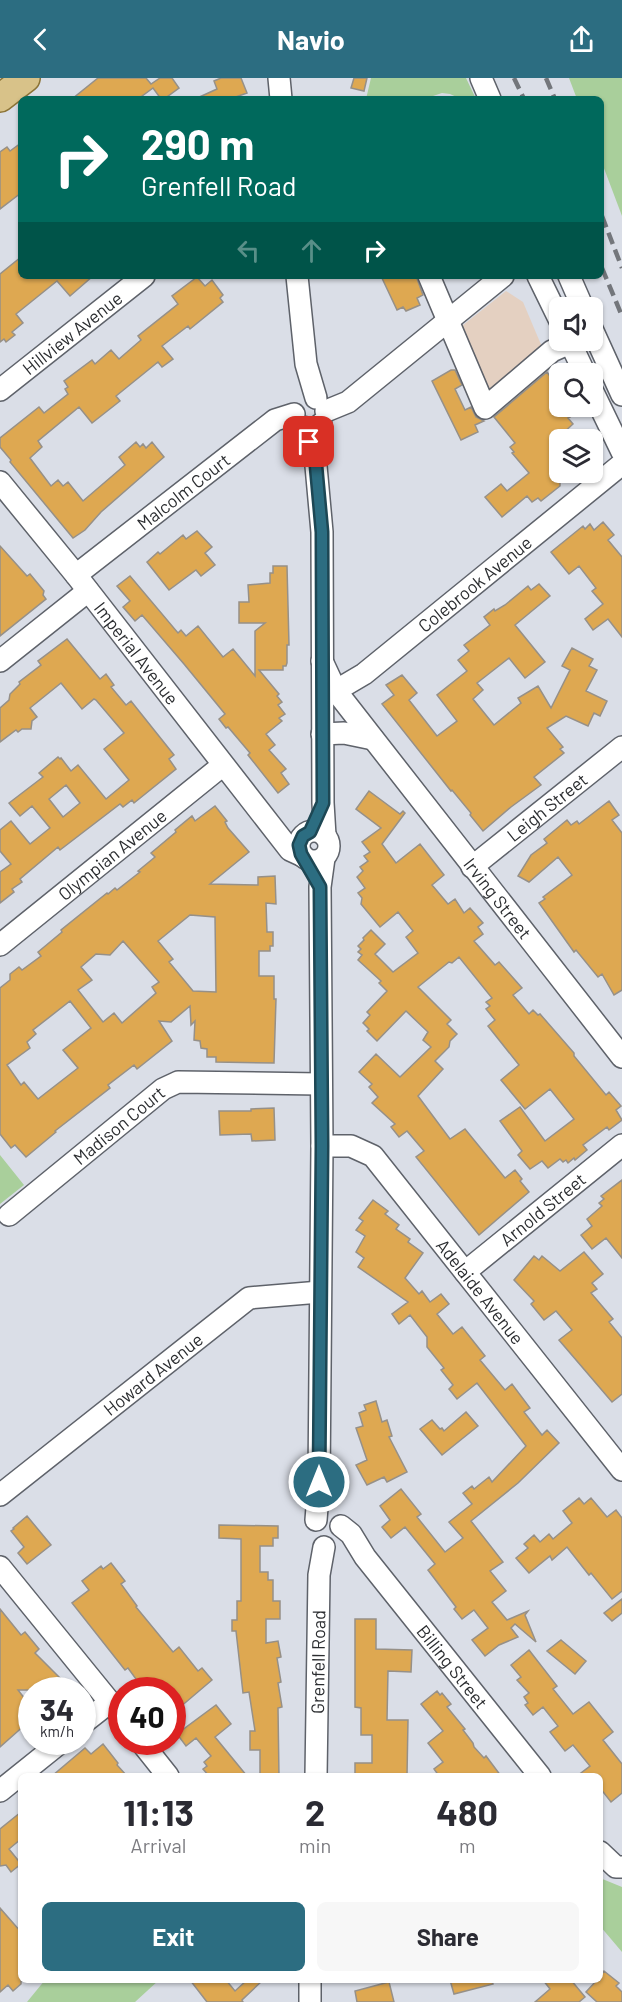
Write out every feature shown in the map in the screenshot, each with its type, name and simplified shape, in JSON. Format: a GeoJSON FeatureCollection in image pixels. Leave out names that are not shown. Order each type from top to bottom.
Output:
{"type":"FeatureCollection","features":[{"type":"Feature","properties":{"kind":"street"},"geometry":{"type":"LineString","coordinates":[[279,78],[281,96]]}},
{"type":"Feature","properties":{"kind":"street"},"geometry":{"type":"LineString","coordinates":[[481,78],[489,96]]}},
{"type":"Feature","properties":{"kind":"street","name":"Hillview Avenue"},"geometry":{"type":"LineString","coordinates":[[0,390],[140,279]]}},
{"type":"Feature","properties":{"kind":"street"},"geometry":{"type":"LineString","coordinates":[[297,279],[310,412]]}},
{"type":"Feature","properties":{"kind":"street"},"geometry":{"type":"LineString","coordinates":[[430,279],[485,408],[552,351]]}},
{"type":"Feature","properties":{"kind":"street","name":"Malcolm Court"},"geometry":{"type":"LineString","coordinates":[[0,661],[82,583],[275,420],[348,402],[498,279]]}},
{"type":"Feature","properties":{"kind":"street"},"geometry":{"type":"LineString","coordinates":[[539,279],[549,298]]}},
{"type":"Feature","properties":{"kind":"street"},"geometry":{"type":"LineString","coordinates":[[570,279],[578,297]]}},
{"type":"Feature","properties":{"kind":"street"},"geometry":{"type":"LineString","coordinates":[[592,351],[622,395]]}},
{"type":"Feature","properties":{"kind":"street","name":"Irving Street"},"geometry":{"type":"LineString","coordinates":[[310,412],[322,532],[322,661],[329,695],[373,739],[472,867],[618,1043]]}},
{"type":"Feature","properties":{"kind":"street"},"geometry":{"type":"LineString","coordinates":[[603,413],[622,452]]}},
{"type":"Feature","properties":{"kind":"street","name":"Colebrook Avenue"},"geometry":{"type":"LineString","coordinates":[[329,695],[364,674],[622,464]]}},
{"type":"Feature","properties":{"kind":"street","name":"Imperial Avenue"},"geometry":{"type":"LineString","coordinates":[[0,482],[82,583],[290,850],[312,846]]}},
{"type":"Feature","properties":{"kind":"street","name":"Grenfell Road"},"geometry":{"type":"LineString","coordinates":[[316,1773],[319,1575],[329,1531],[319,1482],[322,1146],[320,887],[312,846],[323,803],[322,734],[329,695]]}},
{"type":"Feature","properties":{"kind":"street"},"geometry":{"type":"LineString","coordinates":[[322,734],[344,733],[373,739]]}},
{"type":"Feature","properties":{"kind":"street","name":"Leigh Street"},"geometry":{"type":"LineString","coordinates":[[472,867],[622,747]]}},
{"type":"Feature","properties":{"kind":"street","name":"Olympian Avenue"},"geometry":{"type":"LineString","coordinates":[[0,945],[223,765]]}},
{"type":"Feature","properties":{"kind":"street","name":"Madison Court"},"geometry":{"type":"LineString","coordinates":[[9,1215],[163,1089],[178,1082],[321,1084]]}},
{"type":"Feature","properties":{"kind":"street","name":"Arnold Street"},"geometry":{"type":"LineString","coordinates":[[465,1272],[622,1145]]}},
{"type":"Feature","properties":{"kind":"street","name":"Adelaide Avenue"},"geometry":{"type":"LineString","coordinates":[[322,1146],[351,1146],[373,1156],[622,1470]]}},
{"type":"Feature","properties":{"kind":"street","name":"Howard Avenue"},"geometry":{"type":"LineString","coordinates":[[0,1495],[249,1298],[320,1292]]}},
{"type":"Feature","properties":{"kind":"street","name":"Billing Street"},"geometry":{"type":"LineString","coordinates":[[329,1531],[351,1534],[366,1557],[538,1773]]}},
{"type":"Feature","properties":{"kind":"street"},"geometry":{"type":"LineString","coordinates":[[0,1567],[108,1700]]}},
{"type":"Feature","properties":{"kind":"street"},"geometry":{"type":"LineString","coordinates":[[22,1773],[45,1755]]}},
{"type":"Feature","properties":{"kind":"street"},"geometry":{"type":"LineString","coordinates":[[151,1755],[166,1773]]}},
{"type":"Feature","properties":{"kind":"street"},"geometry":{"type":"LineString","coordinates":[[0,1791],[18,1777]]}},
{"type":"Feature","properties":{"kind":"street"},"geometry":{"type":"LineString","coordinates":[[603,1854],[619,1867]]}},
{"type":"Feature","properties":{"kind":"street"},"geometry":{"type":"LineString","coordinates":[[310,1983],[310,2002]]}},
{"type":"Feature","properties":{"kind":"shaded area"},"geometry":{"type":"Polygon","coordinates":[[[506,291],[523,302],[545,354],[484,406],[448,337],[506,291]]]}},
{"type":"Feature","properties":{"kind":"green space"},"geometry":{"type":"Polygon","coordinates":[[[371,78],[466,78],[475,96],[454,96],[442,93],[433,96],[367,96],[371,78]]]}},
{"type":"Feature","properties":{"kind":"green space"},"geometry":{"type":"Polygon","coordinates":[[[569,78],[622,78],[622,216],[604,168],[604,96],[576,96],[569,78]]]}},
{"type":"Feature","properties":{"kind":"green space"},"geometry":{"type":"Polygon","coordinates":[[[0,1155],[24,1185],[0,1204],[0,1155]]]}},
{"type":"Feature","properties":{"kind":"green space"},"geometry":{"type":"Polygon","coordinates":[[[603,1879],[622,1887],[622,1952],[603,1930],[603,1879]]]}},
{"type":"Feature","properties":{"kind":"green space"},"geometry":{"type":"Polygon","coordinates":[[[43,1983],[156,1983],[135,2002],[27,2002],[43,1983]]]}},
{"type":"Feature","properties":{"kind":"building"},"geometry":{"type":"Polygon","coordinates":[[[98,78],[146,78],[151,84],[160,78],[172,78],[179,88],[168,96],[159,96],[153,88],[142,96],[76,96],[98,78]]]}},
{"type":"Feature","properties":{"kind":"building"},"geometry":{"type":"Polygon","coordinates":[[[221,78],[241,78],[247,93],[238,96],[202,96],[217,89],[214,81],[221,78]]]}},
{"type":"Feature","properties":{"kind":"building"},"geometry":{"type":"Polygon","coordinates":[[[354,78],[367,78],[364,91],[351,88],[354,78]]]}},
{"type":"Feature","properties":{"kind":"building"},"geometry":{"type":"Polygon","coordinates":[[[18,145],[18,195],[0,209],[0,152],[7,147],[10,151],[18,145]]]}},
{"type":"Feature","properties":{"kind":"building"},"geometry":{"type":"Polygon","coordinates":[[[18,259],[18,279],[90,279],[70,296],[57,281],[16,314],[23,323],[12,332],[15,335],[6,342],[4,339],[0,342],[0,274],[18,259]]]}},
{"type":"Feature","properties":{"kind":"building"},"geometry":{"type":"Polygon","coordinates":[[[194,279],[199,279],[205,286],[212,280],[223,295],[220,298],[223,302],[190,329],[188,326],[162,346],[173,359],[162,367],[158,362],[116,396],[120,401],[92,423],[79,407],[38,441],[42,447],[30,458],[51,486],[58,480],[63,486],[68,482],[83,501],[125,465],[119,457],[136,442],[140,447],[143,444],[146,448],[152,442],[164,457],[101,512],[85,530],[73,538],[10,462],[11,460],[0,447],[0,438],[39,407],[44,413],[68,394],[65,389],[68,387],[64,381],[92,360],[95,364],[111,350],[119,359],[141,340],[138,336],[178,304],[172,296],[194,279]]]}},
{"type":"Feature","properties":{"kind":"building"},"geometry":{"type":"Polygon","coordinates":[[[382,279],[417,279],[423,295],[417,298],[420,305],[406,311],[403,307],[397,310],[382,279]]]}},
{"type":"Feature","properties":{"kind":"building"},"geometry":{"type":"Polygon","coordinates":[[[455,370],[462,385],[455,389],[465,410],[471,407],[476,417],[484,421],[475,425],[478,432],[461,440],[432,381],[455,370]]]}},
{"type":"Feature","properties":{"kind":"building"},"geometry":{"type":"Polygon","coordinates":[[[547,372],[549,375],[549,417],[570,417],[568,418],[573,424],[568,429],[549,429],[549,483],[560,483],[560,486],[541,501],[538,498],[532,502],[527,496],[502,517],[485,497],[501,484],[507,491],[529,473],[512,453],[514,452],[510,447],[515,443],[494,417],[547,372]]]}},
{"type":"Feature","properties":{"kind":"building"},"geometry":{"type":"Polygon","coordinates":[[[603,522],[614,535],[608,540],[622,557],[622,637],[608,619],[593,630],[585,619],[603,604],[592,591],[596,588],[579,566],[569,574],[551,552],[583,526],[585,529],[590,524],[594,530],[603,522]]]}},
{"type":"Feature","properties":{"kind":"building"},"geometry":{"type":"Polygon","coordinates":[[[197,531],[212,547],[205,553],[215,565],[201,576],[196,570],[169,590],[147,562],[183,535],[186,539],[197,531]]]}},
{"type":"Feature","properties":{"kind":"building"},"geometry":{"type":"Polygon","coordinates":[[[0,546],[27,576],[30,574],[44,591],[43,595],[46,599],[0,636],[0,546]]]}},
{"type":"Feature","properties":{"kind":"building"},"geometry":{"type":"Polygon","coordinates":[[[273,566],[287,566],[289,645],[287,645],[287,663],[283,666],[283,670],[259,670],[279,694],[277,696],[282,702],[278,705],[285,714],[279,718],[282,721],[266,734],[275,745],[269,750],[286,769],[281,773],[289,784],[278,793],[248,755],[250,753],[219,719],[225,714],[184,664],[142,615],[135,621],[123,607],[130,601],[117,586],[130,576],[178,633],[181,630],[186,636],[198,626],[223,657],[233,649],[255,676],[255,631],[265,623],[239,623],[239,602],[249,602],[248,585],[270,583],[273,566]]]}},
{"type":"Feature","properties":{"kind":"building"},"geometry":{"type":"Polygon","coordinates":[[[539,584],[550,596],[515,625],[545,662],[525,678],[509,658],[477,683],[483,690],[473,699],[494,725],[521,703],[518,698],[538,686],[551,708],[570,670],[562,666],[572,648],[593,659],[589,666],[597,670],[586,691],[607,701],[600,716],[594,713],[588,726],[566,716],[547,728],[563,747],[560,749],[564,753],[534,777],[541,785],[483,831],[470,815],[471,813],[382,704],[394,695],[386,685],[402,675],[417,693],[409,700],[437,736],[457,721],[437,695],[467,671],[458,660],[469,651],[464,645],[490,625],[484,617],[494,609],[495,611],[505,605],[528,586],[531,590],[539,584]]]}},
{"type":"Feature","properties":{"kind":"building"},"geometry":{"type":"Polygon","coordinates":[[[67,639],[100,679],[106,674],[114,685],[111,687],[126,705],[131,701],[174,755],[169,759],[176,769],[134,803],[132,800],[123,807],[120,804],[60,850],[58,847],[20,879],[22,882],[12,889],[14,892],[0,903],[0,872],[11,864],[0,851],[0,830],[11,821],[30,844],[50,828],[32,806],[20,816],[9,803],[43,777],[39,773],[58,757],[61,758],[71,771],[78,765],[106,799],[129,780],[104,749],[124,733],[96,700],[94,699],[82,709],[61,683],[30,708],[37,717],[32,721],[31,729],[22,729],[18,732],[16,730],[0,742],[0,708],[9,700],[10,694],[20,684],[19,682],[41,665],[38,661],[67,639]],[[66,785],[49,799],[63,817],[80,803],[66,785]]]}},
{"type":"Feature","properties":{"kind":"building"},"geometry":{"type":"Polygon","coordinates":[[[369,791],[400,814],[403,811],[405,813],[382,844],[396,863],[420,844],[444,875],[432,885],[448,904],[455,899],[464,913],[470,908],[483,923],[478,927],[483,934],[474,941],[495,965],[499,962],[522,988],[513,995],[529,1014],[533,1010],[538,1015],[540,1014],[606,1095],[609,1092],[621,1106],[616,1110],[622,1120],[609,1130],[607,1127],[583,1145],[587,1150],[575,1160],[574,1158],[568,1163],[560,1159],[548,1168],[542,1161],[530,1169],[518,1155],[522,1151],[500,1121],[520,1107],[545,1141],[574,1119],[550,1089],[525,1109],[501,1080],[519,1065],[488,1026],[495,1020],[486,1009],[490,1006],[486,1002],[492,998],[459,957],[452,963],[449,962],[418,987],[451,1020],[447,1024],[457,1034],[450,1041],[449,1047],[435,1061],[443,1069],[418,1096],[450,1139],[465,1129],[505,1178],[515,1170],[529,1192],[479,1235],[416,1157],[424,1151],[407,1131],[399,1137],[391,1127],[395,1124],[372,1103],[378,1097],[369,1087],[372,1084],[359,1072],[376,1054],[400,1077],[431,1047],[423,1040],[428,1032],[406,1011],[377,1041],[363,1023],[370,1015],[367,1012],[387,991],[379,983],[381,981],[358,960],[362,955],[358,952],[361,949],[358,946],[364,940],[363,938],[371,930],[385,944],[375,954],[393,972],[418,953],[406,937],[413,931],[398,912],[380,927],[361,904],[362,898],[358,893],[365,888],[357,877],[363,871],[360,867],[368,861],[364,856],[370,852],[362,842],[381,828],[356,809],[369,791]]]}},
{"type":"Feature","properties":{"kind":"building"},"geometry":{"type":"Polygon","coordinates":[[[609,801],[619,815],[612,820],[622,833],[622,990],[614,995],[602,974],[598,977],[576,950],[574,952],[539,903],[545,899],[543,897],[572,875],[558,857],[529,882],[518,876],[531,855],[547,843],[544,839],[567,820],[571,825],[577,821],[579,824],[609,801]]]}},
{"type":"Feature","properties":{"kind":"building"},"geometry":{"type":"Polygon","coordinates":[[[215,806],[227,821],[225,822],[228,828],[249,852],[210,884],[258,885],[258,877],[275,876],[276,904],[266,903],[267,932],[273,932],[273,946],[270,946],[270,951],[259,951],[259,976],[274,976],[274,999],[276,999],[274,1063],[216,1062],[216,1057],[207,1057],[207,1049],[201,1048],[200,1041],[194,1040],[195,1021],[191,1025],[190,1006],[171,1022],[159,1021],[172,1041],[137,1069],[134,1065],[108,1085],[110,1088],[26,1157],[15,1145],[11,1148],[0,1134],[0,988],[10,980],[10,974],[19,967],[22,970],[41,956],[38,952],[62,932],[61,930],[107,893],[115,888],[117,890],[140,872],[138,871],[155,857],[151,853],[176,832],[175,830],[192,816],[195,821],[215,806]],[[190,915],[158,941],[173,959],[169,962],[193,991],[216,992],[215,917],[190,915]],[[123,941],[110,955],[96,954],[81,967],[92,980],[78,990],[103,1022],[114,1013],[122,1023],[156,993],[152,987],[159,982],[123,941]],[[70,1001],[33,1030],[36,1034],[27,1042],[30,1048],[7,1065],[21,1085],[24,1082],[38,1099],[78,1068],[63,1050],[91,1028],[70,1001]]]}},
{"type":"Feature","properties":{"kind":"building"},"geometry":{"type":"Polygon","coordinates":[[[274,1108],[275,1140],[252,1141],[251,1134],[220,1135],[219,1111],[274,1108]]]}},
{"type":"Feature","properties":{"kind":"building"},"geometry":{"type":"Polygon","coordinates":[[[622,1180],[622,1258],[606,1238],[592,1249],[581,1235],[592,1226],[587,1219],[602,1206],[599,1203],[604,1199],[601,1196],[622,1180]]]}},
{"type":"Feature","properties":{"kind":"building"},"geometry":{"type":"Polygon","coordinates":[[[373,1200],[388,1211],[385,1214],[399,1225],[396,1229],[410,1239],[408,1242],[423,1253],[405,1278],[419,1294],[422,1291],[430,1302],[441,1294],[449,1304],[437,1314],[453,1334],[462,1327],[485,1356],[480,1360],[505,1390],[512,1384],[530,1408],[524,1412],[542,1435],[547,1430],[559,1443],[518,1483],[471,1521],[503,1562],[490,1571],[506,1591],[492,1602],[507,1620],[528,1611],[525,1615],[536,1642],[515,1624],[511,1628],[518,1637],[499,1645],[485,1656],[472,1640],[488,1628],[474,1610],[462,1619],[454,1609],[456,1607],[428,1570],[435,1564],[405,1527],[391,1538],[382,1527],[390,1520],[380,1506],[401,1489],[421,1514],[417,1517],[445,1552],[463,1538],[449,1522],[472,1504],[463,1493],[472,1486],[474,1489],[489,1477],[492,1482],[526,1446],[477,1383],[457,1399],[449,1389],[453,1385],[441,1370],[444,1368],[427,1347],[427,1337],[410,1315],[399,1324],[392,1314],[408,1302],[358,1267],[364,1258],[356,1252],[365,1236],[356,1230],[363,1221],[359,1218],[373,1200]]]}},
{"type":"Feature","properties":{"kind":"building"},"geometry":{"type":"Polygon","coordinates":[[[584,1252],[603,1274],[592,1283],[597,1289],[591,1293],[613,1319],[609,1322],[622,1338],[622,1394],[612,1402],[559,1340],[572,1330],[556,1311],[544,1320],[531,1304],[534,1301],[514,1280],[534,1256],[539,1260],[542,1256],[560,1271],[584,1252]]]}},
{"type":"Feature","properties":{"kind":"building"},"geometry":{"type":"Polygon","coordinates":[[[376,1401],[382,1422],[387,1420],[392,1436],[389,1437],[407,1472],[387,1482],[384,1477],[367,1485],[356,1465],[367,1460],[356,1428],[363,1426],[359,1413],[366,1410],[364,1405],[376,1401]]]}},
{"type":"Feature","properties":{"kind":"building"},"geometry":{"type":"Polygon","coordinates":[[[466,1412],[478,1426],[442,1455],[420,1429],[432,1420],[444,1431],[466,1412]]]}},
{"type":"Feature","properties":{"kind":"building"},"geometry":{"type":"Polygon","coordinates":[[[579,1498],[584,1504],[591,1498],[607,1517],[616,1510],[622,1518],[622,1591],[612,1599],[567,1547],[552,1560],[550,1556],[529,1573],[516,1558],[528,1548],[524,1544],[534,1535],[540,1542],[549,1534],[553,1539],[572,1523],[563,1511],[579,1498]]]}},
{"type":"Feature","properties":{"kind":"building"},"geometry":{"type":"Polygon","coordinates":[[[27,1516],[51,1545],[27,1564],[18,1553],[24,1547],[11,1531],[27,1516]]]}},
{"type":"Feature","properties":{"kind":"building"},"geometry":{"type":"Polygon","coordinates":[[[219,1525],[278,1526],[278,1538],[273,1538],[273,1546],[260,1546],[260,1572],[268,1572],[268,1580],[273,1580],[273,1601],[280,1601],[280,1619],[266,1619],[266,1643],[278,1641],[281,1657],[277,1658],[282,1707],[278,1708],[279,1773],[260,1773],[260,1750],[250,1750],[250,1731],[255,1731],[249,1692],[243,1693],[236,1631],[232,1631],[232,1620],[237,1620],[237,1601],[241,1601],[241,1539],[219,1538],[219,1525]]]}},
{"type":"Feature","properties":{"kind":"building"},"geometry":{"type":"Polygon","coordinates":[[[111,1563],[125,1581],[121,1584],[136,1607],[173,1652],[179,1647],[198,1671],[202,1668],[212,1680],[186,1702],[186,1677],[135,1677],[128,1668],[125,1670],[72,1603],[89,1590],[82,1581],[101,1566],[103,1569],[111,1563]]]}},
{"type":"Feature","properties":{"kind":"building"},"geometry":{"type":"Polygon","coordinates":[[[622,1599],[622,1613],[612,1621],[604,1613],[622,1599]]]}},
{"type":"Feature","properties":{"kind":"building"},"geometry":{"type":"Polygon","coordinates":[[[0,1609],[21,1635],[25,1632],[39,1649],[35,1653],[59,1677],[18,1677],[18,1731],[0,1747],[0,1609]]]}},
{"type":"Feature","properties":{"kind":"building"},"geometry":{"type":"Polygon","coordinates":[[[355,1619],[376,1619],[376,1649],[412,1650],[411,1672],[388,1671],[387,1720],[408,1720],[407,1773],[355,1773],[355,1763],[372,1763],[372,1735],[361,1735],[361,1708],[355,1707],[355,1619]]]}},
{"type":"Feature","properties":{"kind":"building"},"geometry":{"type":"Polygon","coordinates":[[[561,1640],[586,1661],[575,1674],[547,1651],[561,1640]]]}},
{"type":"Feature","properties":{"kind":"building"},"geometry":{"type":"Polygon","coordinates":[[[529,1650],[557,1686],[553,1689],[573,1714],[589,1702],[613,1732],[603,1740],[622,1764],[622,1793],[611,1802],[603,1792],[603,1773],[581,1773],[590,1766],[573,1745],[565,1751],[550,1732],[558,1726],[543,1707],[533,1715],[525,1705],[528,1703],[524,1697],[529,1693],[517,1680],[521,1677],[511,1665],[529,1650]]]}},
{"type":"Feature","properties":{"kind":"building"},"geometry":{"type":"Polygon","coordinates":[[[437,1691],[440,1695],[442,1693],[451,1704],[447,1707],[465,1729],[463,1730],[474,1747],[484,1758],[486,1756],[499,1773],[437,1773],[434,1769],[443,1762],[428,1743],[443,1731],[421,1704],[437,1691]]]}},
{"type":"Feature","properties":{"kind":"building"},"geometry":{"type":"Polygon","coordinates":[[[216,1705],[231,1724],[215,1737],[245,1773],[206,1773],[203,1769],[207,1766],[204,1762],[211,1756],[196,1738],[186,1746],[186,1727],[216,1705]]]}},
{"type":"Feature","properties":{"kind":"building"},"geometry":{"type":"Polygon","coordinates":[[[103,1744],[108,1750],[108,1755],[112,1755],[124,1773],[56,1773],[77,1755],[96,1755],[96,1750],[103,1744]]]}},
{"type":"Feature","properties":{"kind":"building"},"geometry":{"type":"Polygon","coordinates":[[[18,1814],[18,1842],[9,1849],[18,1860],[18,1866],[11,1872],[6,1865],[0,1866],[0,1829],[18,1814]]]}},
{"type":"Feature","properties":{"kind":"building"},"geometry":{"type":"Polygon","coordinates":[[[0,1908],[18,1929],[18,1983],[21,1984],[13,1991],[8,1985],[0,1992],[0,1908]]]}},
{"type":"Feature","properties":{"kind":"building"},"geometry":{"type":"Polygon","coordinates":[[[603,1972],[619,1983],[616,1986],[622,1992],[622,2002],[597,2002],[586,1992],[594,1983],[603,1983],[603,1972]]]}},
{"type":"Feature","properties":{"kind":"building"},"geometry":{"type":"Polygon","coordinates":[[[192,1983],[228,1983],[235,1991],[244,1983],[260,1983],[242,2000],[243,2002],[207,2002],[192,1983]]]}},
{"type":"Feature","properties":{"kind":"building"},"geometry":{"type":"Polygon","coordinates":[[[389,1983],[394,2002],[357,2002],[355,1991],[389,1983]]]}},
{"type":"Feature","properties":{"kind":"building"},"geometry":{"type":"Polygon","coordinates":[[[451,1983],[493,1983],[493,1984],[454,1994],[451,1983]]]}},
{"type":"Feature","properties":{"kind":"building"},"geometry":{"type":"Polygon","coordinates":[[[545,1983],[573,1983],[585,1997],[579,2002],[535,2002],[550,1989],[545,1983]]]}},
{"type":"Feature","properties":{"kind":"railway"},"geometry":{"type":"LineString","coordinates":[[514,78],[523,96]]}},
{"type":"Feature","properties":{"kind":"railway"},"geometry":{"type":"LineString","coordinates":[[546,78],[554,96]]}},
{"type":"Feature","properties":{"kind":"railway"},"geometry":{"type":"LineString","coordinates":[[604,221],[622,268]]}},
{"type":"Feature","properties":{"kind":"railway"},"geometry":{"type":"LineString","coordinates":[[604,273],[622,316]]}},
{"type":"Feature","properties":{"kind":"route"},"geometry":{"type":"LineString","coordinates":[[309,442],[315,455],[322,532],[323,803],[310,832],[300,840],[299,850],[320,887],[322,1146],[319,1482]]}}]}
